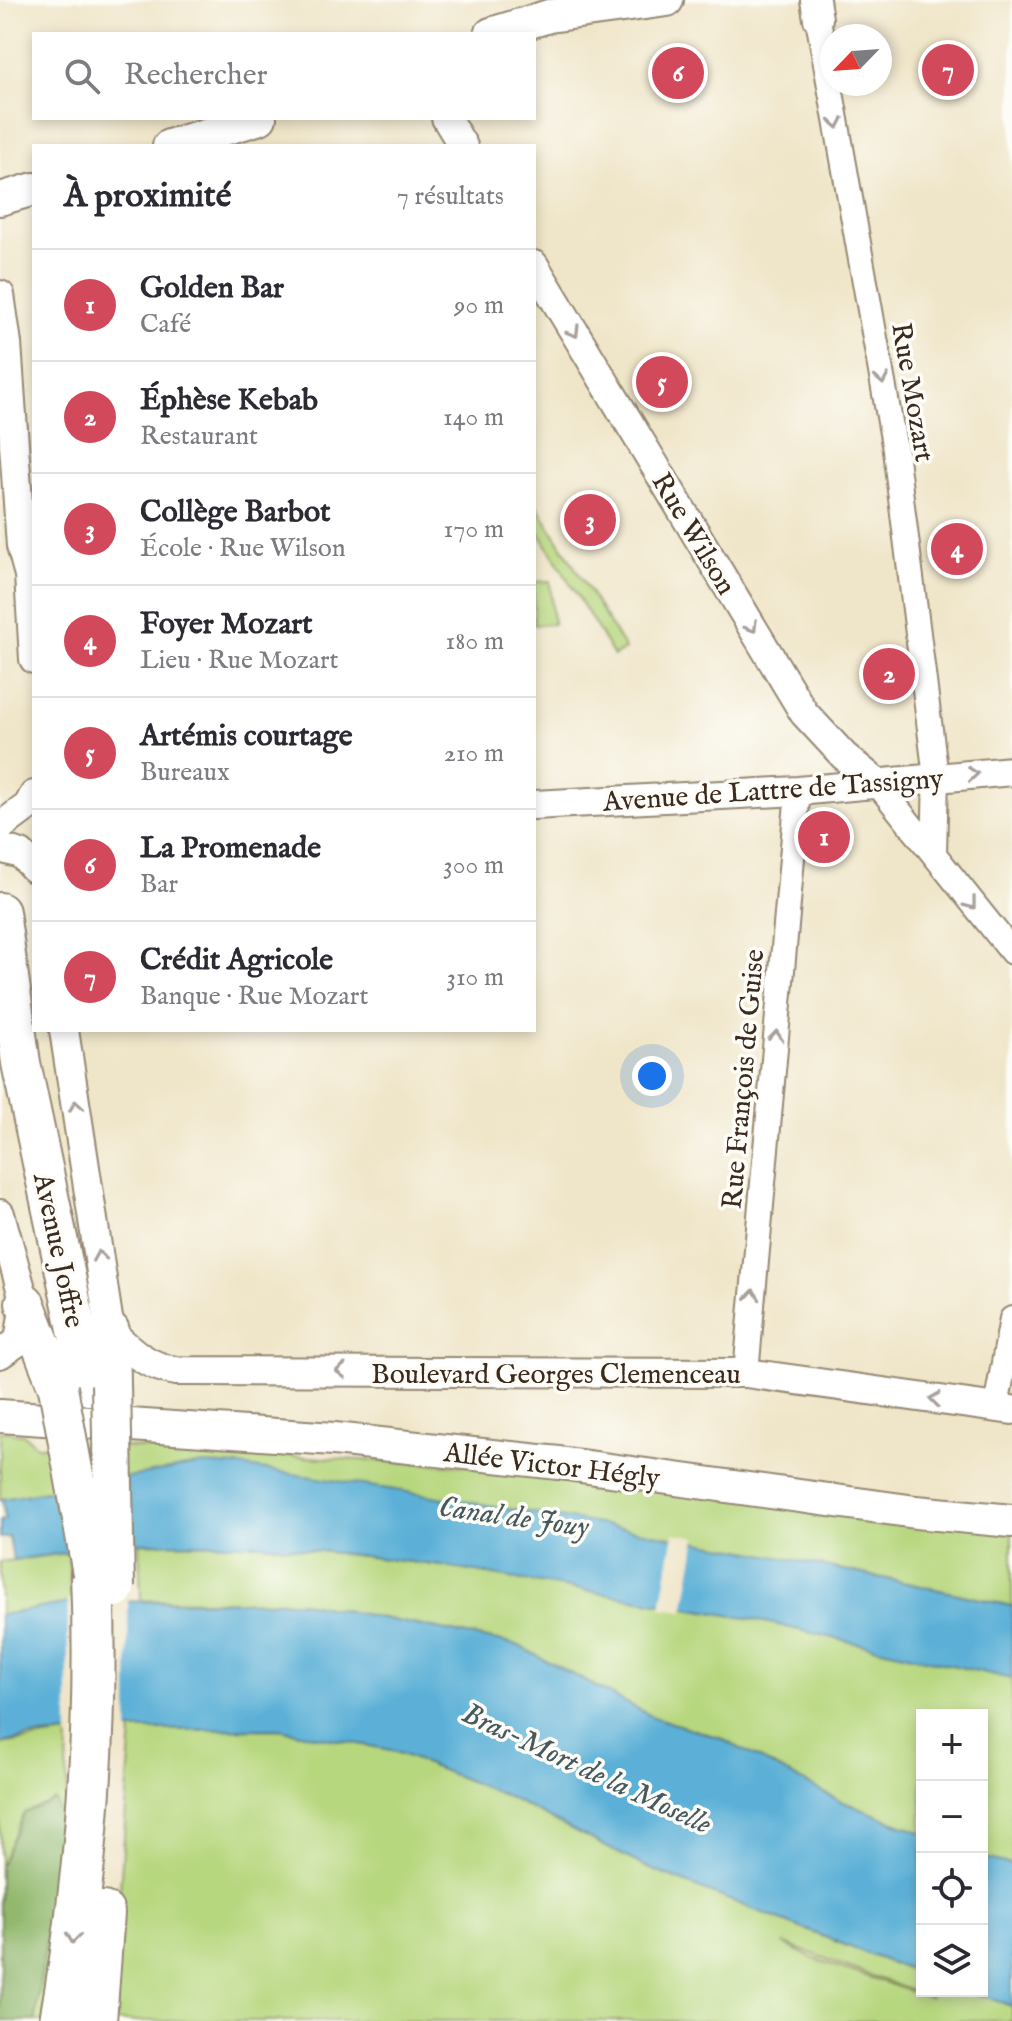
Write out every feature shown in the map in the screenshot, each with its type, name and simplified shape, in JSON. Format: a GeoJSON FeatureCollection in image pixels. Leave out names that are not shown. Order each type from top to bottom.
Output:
{"type":"FeatureCollection","features":[{"type":"Feature","properties":{"kind":"highway","name":"Avenue Joffre"},"geometry":{"type":"LineString","coordinates":[[0,912],[21,1063],[85,1394]]}},
{"type":"Feature","properties":{"kind":"highway","name":"Avenue Joffre"},"geometry":{"type":"LineString","coordinates":[[0,1032],[85,1394]]}},
{"type":"Feature","properties":{"kind":"highway"},"geometry":{"type":"LineString","coordinates":[[25,1303],[85,1394],[103,1580]]}},
{"type":"Feature","properties":{"kind":"highway"},"geometry":{"type":"LineString","coordinates":[[61,2021],[100,1807],[117,1668],[103,1580],[85,1394],[110,1331]]}},
{"type":"Feature","properties":{"kind":"highway"},"geometry":{"type":"LineString","coordinates":[[95,2021],[100,1807]]}},
{"type":"Feature","properties":{"kind":"main road"},"geometry":{"type":"LineString","coordinates":[[497,32],[549,16],[667,0]]}},
{"type":"Feature","properties":{"kind":"main road"},"geometry":{"type":"LineString","coordinates":[[176,144],[254,120]]}},
{"type":"Feature","properties":{"kind":"main road"},"geometry":{"type":"LineString","coordinates":[[0,199],[32,190]]}},
{"type":"Feature","properties":{"kind":"main road","name":"Allée Victor Hégly"},"geometry":{"type":"LineString","coordinates":[[0,1416],[85,1394],[233,1430],[559,1463],[916,1512],[1012,1521]]}},
{"type":"Feature","properties":{"kind":"street","name":"Rue Mozart"},"geometry":{"type":"LineString","coordinates":[[817,10],[895,450],[936,777],[934,853]]}},
{"type":"Feature","properties":{"kind":"street"},"geometry":{"type":"LineString","coordinates":[[447,120],[462,144]]}},
{"type":"Feature","properties":{"kind":"street","name":"Rue Wilson"},"geometry":{"type":"LineString","coordinates":[[536,268],[804,713],[844,756],[877,783]]}},
{"type":"Feature","properties":{"kind":"street"},"geometry":{"type":"LineString","coordinates":[[0,295],[7,343],[21,546],[29,575],[32,625]]}},
{"type":"Feature","properties":{"kind":"street","name":"Avenue de Lattre de Tassigny"},"geometry":{"type":"LineString","coordinates":[[536,805],[798,791],[1012,771]]}},
{"type":"Feature","properties":{"kind":"street"},"geometry":{"type":"LineString","coordinates":[[877,783],[1012,952]]}},
{"type":"Feature","properties":{"kind":"street","name":"Rue François de Guise"},"geometry":{"type":"LineString","coordinates":[[746,1373],[798,791]]}},
{"type":"Feature","properties":{"kind":"street","name":"Avenue Joffre"},"geometry":{"type":"LineString","coordinates":[[64,1032],[110,1331]]}},
{"type":"Feature","properties":{"kind":"street","name":"Avenue Joffre"},"geometry":{"type":"LineString","coordinates":[[0,1214],[25,1303]]}},
{"type":"Feature","properties":{"kind":"street"},"geometry":{"type":"LineString","coordinates":[[0,1354],[19,1341],[25,1303]]}},
{"type":"Feature","properties":{"kind":"street"},"geometry":{"type":"LineString","coordinates":[[1004,1409],[1012,1319]]}},
{"type":"Feature","properties":{"kind":"street","name":"Boulevard Georges Clemenceau"},"geometry":{"type":"LineString","coordinates":[[110,1331],[140,1359],[176,1371],[746,1373],[1004,1409]]}},
{"type":"Feature","properties":{"kind":"green space"},"geometry":{"type":"Polygon","coordinates":[[[536,504],[625,649],[614,656],[536,527],[536,504]]]}},
{"type":"Feature","properties":{"kind":"green space"},"geometry":{"type":"Polygon","coordinates":[[[550,581],[553,624],[536,625],[536,582],[550,581]]]}},
{"type":"Feature","properties":{"kind":"green space"},"geometry":{"type":"Polygon","coordinates":[[[0,1431],[23,1434],[37,1446],[85,1445],[692,1478],[1012,1521],[1012,1607],[934,1589],[79,1484],[0,1500],[0,1431]]]}},
{"type":"Feature","properties":{"kind":"green space"},"geometry":{"type":"Polygon","coordinates":[[[139,1543],[263,1544],[435,1565],[752,1619],[1012,1679],[1012,1865],[988,1859],[988,1709],[916,1709],[916,1831],[838,1800],[720,1738],[653,1717],[517,1645],[302,1602],[141,1600],[139,1543]]]}},
{"type":"Feature","properties":{"kind":"green space"},"geometry":{"type":"Polygon","coordinates":[[[68,1553],[71,1603],[0,1615],[0,1562],[68,1553]]]}},
{"type":"Feature","properties":{"kind":"green space"},"geometry":{"type":"Polygon","coordinates":[[[279,1729],[391,1750],[504,1795],[650,1869],[916,1973],[916,1993],[783,1943],[812,1958],[916,1993],[916,1997],[986,1997],[1012,2006],[1012,2021],[110,2021],[132,1730],[279,1729]]]}},
{"type":"Feature","properties":{"kind":"green space"},"geometry":{"type":"Polygon","coordinates":[[[68,1734],[65,1868],[43,2021],[0,2021],[0,1744],[68,1734]]]}},
{"type":"Feature","properties":{"kind":"green space"},"geometry":{"type":"Polygon","coordinates":[[[55,1800],[62,1820],[35,2021],[0,2021],[0,1866],[24,1813],[55,1800]]]}},
{"type":"Feature","properties":{"kind":"water","name":"Canal de Jouy"},"geometry":{"type":"Polygon","coordinates":[[[203,1464],[240,1466],[531,1512],[820,1565],[1012,1606],[1012,1679],[752,1619],[435,1565],[263,1544],[139,1543],[13,1560],[9,1537],[0,1538],[0,1521],[5,1519],[2,1499],[203,1464]]]}},
{"type":"Feature","properties":{"kind":"water","name":"Bras-Mort de la Moselle"},"geometry":{"type":"Polygon","coordinates":[[[80,1601],[302,1602],[517,1645],[653,1717],[720,1738],[838,1800],[916,1831],[916,1973],[650,1869],[504,1795],[391,1750],[279,1729],[132,1730],[28,1737],[0,1744],[0,1615],[80,1601]]]}},
{"type":"Feature","properties":{"kind":"water"},"geometry":{"type":"Polygon","coordinates":[[[988,1859],[1012,1865],[1012,2006],[986,1997],[988,1859]]]}},
{"type":"Feature","properties":{"kind":"pier"},"geometry":{"type":"Polygon","coordinates":[[[674,1533],[697,1537],[684,1611],[661,1608],[674,1533]]]}},
{"type":"Feature","properties":{"kind":"pier"},"geometry":{"type":"Polygon","coordinates":[[[128,1597],[128,1734],[68,1738],[68,1599],[128,1597]]]}},
{"type":"Feature","properties":{"kind":"place","name":"Crédit Agricole"},"geometry":{"type":"Point","coordinates":[948,70]}},
{"type":"Feature","properties":{"kind":"place","name":"La Promenade"},"geometry":{"type":"Point","coordinates":[678,73]}},
{"type":"Feature","properties":{"kind":"place","name":"Artémis courtage"},"geometry":{"type":"Point","coordinates":[662,382]}},
{"type":"Feature","properties":{"kind":"place","name":"Collège Barbot"},"geometry":{"type":"Point","coordinates":[590,520]}},
{"type":"Feature","properties":{"kind":"place","name":"Foyer Mozart"},"geometry":{"type":"Point","coordinates":[957,549]}},
{"type":"Feature","properties":{"kind":"place","name":"Éphèse Kebab"},"geometry":{"type":"Point","coordinates":[889,674]}},
{"type":"Feature","properties":{"kind":"place","name":"Golden Bar"},"geometry":{"type":"Point","coordinates":[824,837]}}]}
